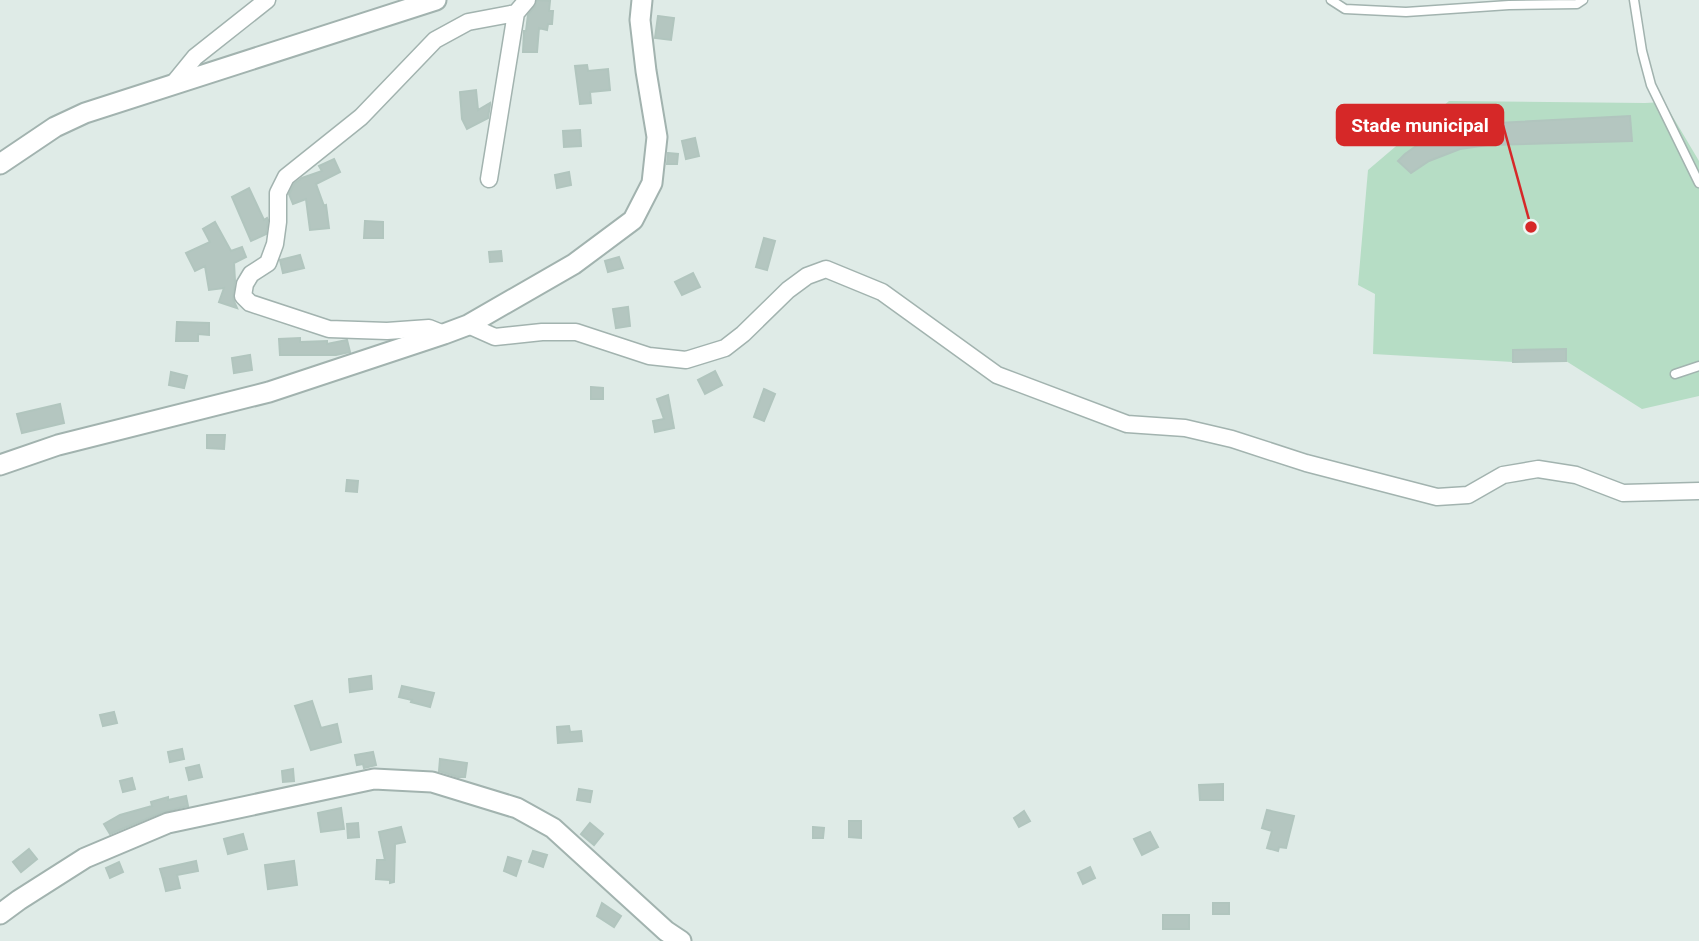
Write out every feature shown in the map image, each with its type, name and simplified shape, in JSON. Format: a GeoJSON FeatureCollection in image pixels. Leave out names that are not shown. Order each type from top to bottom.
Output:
{"type":"FeatureCollection","features":[{"type":"Feature","properties":{"kind":"street"},"geometry":{"type":"LineString","coordinates":[[173,84],[195,57],[267,0]]}},
{"type":"Feature","properties":{"kind":"street"},"geometry":{"type":"LineString","coordinates":[[0,164],[55,127],[85,113],[436,0]]}},
{"type":"Feature","properties":{"kind":"street"},"geometry":{"type":"LineString","coordinates":[[489,179],[516,13],[527,0]]}},
{"type":"Feature","properties":{"kind":"street"},"geometry":{"type":"LineString","coordinates":[[0,465],[58,445],[269,392],[444,334],[468,325],[573,264],[633,220],[652,183],[657,137],[640,20],[642,0]]}},
{"type":"Feature","properties":{"kind":"street"},"geometry":{"type":"LineString","coordinates":[[444,334],[429,328],[387,331],[329,328],[250,303],[243,296],[245,284],[251,274],[268,263],[275,244],[278,194],[286,177],[362,117],[435,40],[468,22],[516,13]]}},
{"type":"Feature","properties":{"kind":"street"},"geometry":{"type":"LineString","coordinates":[[468,325],[495,337],[576,331],[649,356],[686,360],[725,348],[788,290],[807,276],[825,269],[882,292],[997,375],[1127,424],[1185,428],[1220,436],[1306,463],[1437,497],[1468,495],[1503,475],[1538,469],[1576,475],[1623,493],[1699,491]]}},
{"type":"Feature","properties":{"kind":"street"},"geometry":{"type":"LineString","coordinates":[[0,914],[85,858],[168,823],[374,779],[432,782],[517,808],[553,828],[666,931],[681,941]]}},
{"type":"Feature","properties":{"kind":"lane"},"geometry":{"type":"LineString","coordinates":[[1331,0],[1345,9],[1406,12],[1509,5],[1577,4],[1583,0]]}},
{"type":"Feature","properties":{"kind":"lane"},"geometry":{"type":"LineString","coordinates":[[1634,0],[1642,51],[1651,85],[1699,183]]}},
{"type":"Feature","properties":{"kind":"lane"},"geometry":{"type":"LineString","coordinates":[[1675,374],[1699,366]]}},
{"type":"Feature","properties":{"kind":"green space"},"geometry":{"type":"Polygon","coordinates":[[[1449,101],[1664,102],[1699,161],[1699,396],[1642,409],[1566,361],[1513,362],[1373,354],[1375,294],[1358,285],[1368,170],[1449,101]]]}},
{"type":"Feature","properties":{"kind":"building"},"geometry":{"type":"Polygon","coordinates":[[[537,0],[550,1],[549,11],[553,11],[552,24],[548,24],[547,30],[539,28],[537,52],[523,52],[528,15],[537,0]]]}},
{"type":"Feature","properties":{"kind":"building"},"geometry":{"type":"Polygon","coordinates":[[[658,16],[674,18],[671,40],[655,38],[658,16]]]}},
{"type":"Feature","properties":{"kind":"building"},"geometry":{"type":"Polygon","coordinates":[[[587,65],[588,71],[608,69],[610,90],[590,92],[591,103],[580,104],[575,66],[587,65]]]}},
{"type":"Feature","properties":{"kind":"building"},"geometry":{"type":"Polygon","coordinates":[[[476,90],[478,110],[490,103],[488,118],[467,129],[462,119],[460,92],[476,90]]]}},
{"type":"Feature","properties":{"kind":"building"},"geometry":{"type":"Polygon","coordinates":[[[1630,116],[1632,141],[1488,145],[1460,149],[1429,161],[1411,173],[1398,161],[1422,142],[1450,130],[1479,124],[1630,116]]]}},
{"type":"Feature","properties":{"kind":"building"},"geometry":{"type":"Polygon","coordinates":[[[580,130],[581,146],[564,147],[563,131],[580,130]]]}},
{"type":"Feature","properties":{"kind":"building"},"geometry":{"type":"Polygon","coordinates":[[[695,138],[699,156],[686,159],[682,141],[695,138]]]}},
{"type":"Feature","properties":{"kind":"building"},"geometry":{"type":"Polygon","coordinates":[[[668,153],[678,154],[677,164],[667,164],[668,153]]]}},
{"type":"Feature","properties":{"kind":"building"},"geometry":{"type":"Polygon","coordinates":[[[334,159],[340,172],[316,184],[324,206],[326,205],[329,228],[310,230],[306,199],[293,204],[289,194],[294,184],[322,171],[319,166],[334,159]]]}},
{"type":"Feature","properties":{"kind":"building"},"geometry":{"type":"Polygon","coordinates":[[[569,172],[571,185],[557,188],[555,175],[569,172]]]}},
{"type":"Feature","properties":{"kind":"building"},"geometry":{"type":"Polygon","coordinates":[[[249,188],[264,220],[268,220],[266,234],[251,241],[232,197],[249,188]]]}},
{"type":"Feature","properties":{"kind":"building"},"geometry":{"type":"Polygon","coordinates":[[[365,221],[383,222],[383,238],[364,238],[365,221]]]}},
{"type":"Feature","properties":{"kind":"building"},"geometry":{"type":"Polygon","coordinates":[[[215,222],[231,251],[242,247],[246,257],[234,263],[233,299],[237,308],[219,302],[224,288],[209,290],[205,266],[195,271],[186,253],[210,242],[203,229],[215,222]]]}},
{"type":"Feature","properties":{"kind":"building"},"geometry":{"type":"Polygon","coordinates":[[[764,238],[775,241],[767,270],[756,267],[764,238]]]}},
{"type":"Feature","properties":{"kind":"building"},"geometry":{"type":"Polygon","coordinates":[[[501,251],[502,261],[490,262],[489,252],[501,251]]]}},
{"type":"Feature","properties":{"kind":"building"},"geometry":{"type":"Polygon","coordinates":[[[300,255],[304,268],[283,273],[280,260],[300,255]]]}},
{"type":"Feature","properties":{"kind":"building"},"geometry":{"type":"Polygon","coordinates":[[[619,257],[623,268],[608,272],[605,261],[619,257]]]}},
{"type":"Feature","properties":{"kind":"building"},"geometry":{"type":"Polygon","coordinates":[[[693,273],[700,287],[682,295],[675,282],[693,273]]]}},
{"type":"Feature","properties":{"kind":"building"},"geometry":{"type":"Polygon","coordinates":[[[628,307],[630,326],[616,328],[613,309],[628,307]]]}},
{"type":"Feature","properties":{"kind":"building"},"geometry":{"type":"Polygon","coordinates":[[[177,322],[209,323],[209,335],[198,334],[198,341],[176,341],[177,322]]]}},
{"type":"Feature","properties":{"kind":"building"},"geometry":{"type":"Polygon","coordinates":[[[300,338],[300,342],[327,341],[327,344],[347,340],[350,352],[336,355],[280,355],[279,339],[300,338]]]}},
{"type":"Feature","properties":{"kind":"building"},"geometry":{"type":"Polygon","coordinates":[[[1566,349],[1566,361],[1513,362],[1513,350],[1566,349]]]}},
{"type":"Feature","properties":{"kind":"building"},"geometry":{"type":"Polygon","coordinates":[[[250,355],[252,370],[234,373],[232,358],[250,355]]]}},
{"type":"Feature","properties":{"kind":"building"},"geometry":{"type":"Polygon","coordinates":[[[715,371],[722,385],[705,394],[698,380],[715,371]]]}},
{"type":"Feature","properties":{"kind":"building"},"geometry":{"type":"Polygon","coordinates":[[[171,372],[187,376],[184,388],[169,385],[171,372]]]}},
{"type":"Feature","properties":{"kind":"building"},"geometry":{"type":"Polygon","coordinates":[[[591,387],[603,388],[603,399],[591,399],[591,387]]]}},
{"type":"Feature","properties":{"kind":"building"},"geometry":{"type":"Polygon","coordinates":[[[764,389],[775,394],[764,421],[754,417],[764,389]]]}},
{"type":"Feature","properties":{"kind":"building"},"geometry":{"type":"Polygon","coordinates":[[[668,395],[674,428],[655,432],[653,421],[664,419],[657,399],[668,395]]]}},
{"type":"Feature","properties":{"kind":"building"},"geometry":{"type":"Polygon","coordinates":[[[60,404],[64,423],[22,433],[17,414],[60,404]]]}},
{"type":"Feature","properties":{"kind":"building"},"geometry":{"type":"Polygon","coordinates":[[[207,435],[225,435],[224,449],[207,448],[207,435]]]}},
{"type":"Feature","properties":{"kind":"building"},"geometry":{"type":"Polygon","coordinates":[[[347,480],[358,481],[357,492],[346,491],[347,480]]]}},
{"type":"Feature","properties":{"kind":"building"},"geometry":{"type":"Polygon","coordinates":[[[371,676],[372,689],[350,692],[349,679],[371,676]]]}},
{"type":"Feature","properties":{"kind":"building"},"geometry":{"type":"Polygon","coordinates":[[[402,686],[434,693],[430,707],[399,697],[402,686]]]}},
{"type":"Feature","properties":{"kind":"building"},"geometry":{"type":"Polygon","coordinates":[[[312,701],[321,728],[337,724],[341,742],[311,750],[295,706],[312,701]]]}},
{"type":"Feature","properties":{"kind":"building"},"geometry":{"type":"Polygon","coordinates":[[[114,712],[117,723],[103,726],[100,715],[114,712]]]}},
{"type":"Feature","properties":{"kind":"building"},"geometry":{"type":"Polygon","coordinates":[[[569,726],[570,732],[581,731],[582,741],[558,743],[557,727],[569,726]]]}},
{"type":"Feature","properties":{"kind":"building"},"geometry":{"type":"Polygon","coordinates":[[[182,749],[184,759],[170,762],[168,752],[182,749]]]}},
{"type":"Feature","properties":{"kind":"building"},"geometry":{"type":"Polygon","coordinates":[[[373,752],[376,765],[364,768],[363,764],[357,765],[355,755],[373,752]]]}},
{"type":"Feature","properties":{"kind":"building"},"geometry":{"type":"Polygon","coordinates":[[[440,759],[467,763],[465,777],[439,771],[440,759]]]}},
{"type":"Feature","properties":{"kind":"building"},"geometry":{"type":"Polygon","coordinates":[[[199,765],[202,777],[189,780],[186,768],[199,765]]]}},
{"type":"Feature","properties":{"kind":"building"},"geometry":{"type":"Polygon","coordinates":[[[293,769],[294,781],[283,782],[282,771],[293,769]]]}},
{"type":"Feature","properties":{"kind":"building"},"geometry":{"type":"Polygon","coordinates":[[[132,778],[135,789],[123,792],[120,781],[132,778]]]}},
{"type":"Feature","properties":{"kind":"building"},"geometry":{"type":"Polygon","coordinates":[[[1223,784],[1223,800],[1200,800],[1199,785],[1223,784]]]}},
{"type":"Feature","properties":{"kind":"building"},"geometry":{"type":"Polygon","coordinates":[[[579,789],[592,791],[590,802],[577,800],[579,789]]]}},
{"type":"Feature","properties":{"kind":"building"},"geometry":{"type":"Polygon","coordinates":[[[186,796],[188,806],[163,812],[110,834],[104,824],[120,815],[152,806],[151,802],[186,796]]]}},
{"type":"Feature","properties":{"kind":"building"},"geometry":{"type":"Polygon","coordinates":[[[341,808],[344,829],[321,832],[318,813],[341,808]]]}},
{"type":"Feature","properties":{"kind":"building"},"geometry":{"type":"Polygon","coordinates":[[[1267,810],[1294,816],[1286,848],[1279,847],[1278,851],[1267,848],[1272,831],[1262,828],[1267,810]]]}},
{"type":"Feature","properties":{"kind":"building"},"geometry":{"type":"Polygon","coordinates":[[[1024,811],[1030,821],[1019,827],[1014,818],[1024,811]]]}},
{"type":"Feature","properties":{"kind":"building"},"geometry":{"type":"Polygon","coordinates":[[[849,821],[861,821],[861,838],[849,837],[849,821]]]}},
{"type":"Feature","properties":{"kind":"building"},"geometry":{"type":"Polygon","coordinates":[[[358,823],[359,837],[348,838],[347,824],[358,823]]]}},
{"type":"Feature","properties":{"kind":"building"},"geometry":{"type":"Polygon","coordinates":[[[590,823],[603,834],[594,845],[581,834],[590,823]]]}},
{"type":"Feature","properties":{"kind":"building"},"geometry":{"type":"Polygon","coordinates":[[[401,827],[405,842],[395,844],[394,882],[376,879],[377,860],[385,860],[379,832],[401,827]]]}},
{"type":"Feature","properties":{"kind":"building"},"geometry":{"type":"Polygon","coordinates":[[[813,827],[824,828],[823,838],[813,838],[813,827]]]}},
{"type":"Feature","properties":{"kind":"building"},"geometry":{"type":"Polygon","coordinates":[[[1150,832],[1158,847],[1142,855],[1134,839],[1150,832]]]}},
{"type":"Feature","properties":{"kind":"building"},"geometry":{"type":"Polygon","coordinates":[[[243,834],[247,849],[228,854],[224,839],[243,834]]]}},
{"type":"Feature","properties":{"kind":"building"},"geometry":{"type":"Polygon","coordinates":[[[29,849],[37,859],[21,872],[13,862],[29,849]]]}},
{"type":"Feature","properties":{"kind":"building"},"geometry":{"type":"Polygon","coordinates":[[[533,851],[547,855],[543,867],[529,862],[533,851]]]}},
{"type":"Feature","properties":{"kind":"building"},"geometry":{"type":"Polygon","coordinates":[[[508,857],[521,861],[516,876],[504,871],[508,857]]]}},
{"type":"Feature","properties":{"kind":"building"},"geometry":{"type":"Polygon","coordinates":[[[196,861],[198,871],[177,875],[180,888],[166,891],[160,869],[196,861]]]}},
{"type":"Feature","properties":{"kind":"building"},"geometry":{"type":"Polygon","coordinates":[[[294,861],[297,885],[268,889],[265,865],[294,861]]]}},
{"type":"Feature","properties":{"kind":"building"},"geometry":{"type":"Polygon","coordinates":[[[119,862],[123,872],[110,878],[106,868],[119,862]]]}},
{"type":"Feature","properties":{"kind":"building"},"geometry":{"type":"Polygon","coordinates":[[[1090,867],[1095,878],[1083,884],[1078,873],[1090,867]]]}},
{"type":"Feature","properties":{"kind":"building"},"geometry":{"type":"Polygon","coordinates":[[[602,903],[621,916],[614,927],[597,916],[602,903]]]}},
{"type":"Feature","properties":{"kind":"building"},"geometry":{"type":"Polygon","coordinates":[[[1213,903],[1229,903],[1229,914],[1213,914],[1213,903]]]}},
{"type":"Feature","properties":{"kind":"building"},"geometry":{"type":"Polygon","coordinates":[[[1163,915],[1189,915],[1189,929],[1163,929],[1163,915]]]}},
{"type":"Feature","properties":{"kind":"place","name":"Stade municipal"},"geometry":{"type":"Point","coordinates":[1531,227]}}]}
